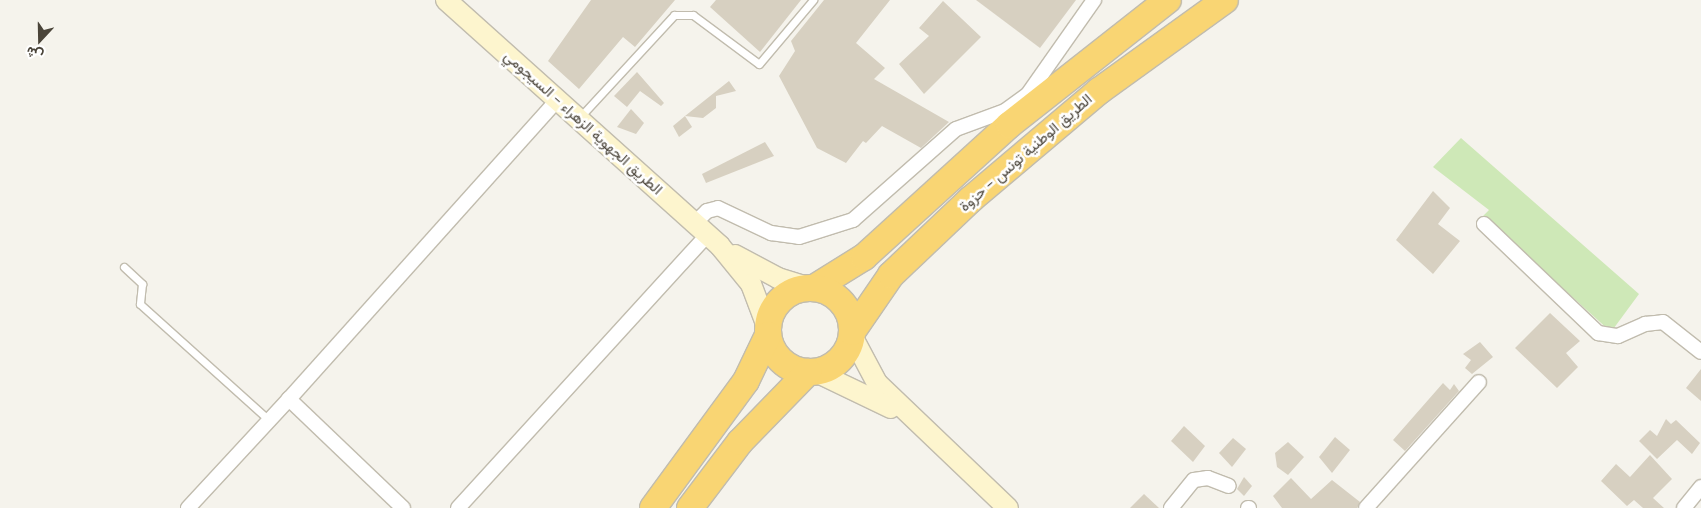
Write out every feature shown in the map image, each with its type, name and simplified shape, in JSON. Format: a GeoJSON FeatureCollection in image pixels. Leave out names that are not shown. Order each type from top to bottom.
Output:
{"type":"FeatureCollection","features":[{"type":"Feature","properties":{"kind":"highway","name":"الطريق الوطنية تونس - حزوة"},"geometry":{"type":"LineString","coordinates":[[812,288],[864,257],[1008,124],[1168,0]]}},
{"type":"Feature","properties":{"kind":"highway","name":"الطريق الوطنية تونس - حزوة"},"geometry":{"type":"LineString","coordinates":[[852,334],[891,275],[970,200],[1099,91],[1225,0]]}},
{"type":"Feature","properties":{"kind":"highway"},"geometry":{"type":"LineString","coordinates":[[653,508],[746,381],[781,300],[812,288],[841,303],[852,334],[840,360],[812,372],[740,442],[690,508]]}},
{"type":"Feature","properties":{"kind":"highway"},"geometry":{"type":"LineString","coordinates":[[768,332],[781,360],[812,372]]}},
{"type":"Feature","properties":{"kind":"main road","name":"الطريق الجهوية الزهراء - السيجومي"},"geometry":{"type":"LineString","coordinates":[[446,0],[578,120],[708,234],[751,284],[768,332]]}},
{"type":"Feature","properties":{"kind":"main road","name":"الطريق الجهوية الزهراء - السيجومي"},"geometry":{"type":"LineString","coordinates":[[708,234],[778,278],[812,288]]}},
{"type":"Feature","properties":{"kind":"main road"},"geometry":{"type":"LineString","coordinates":[[852,334],[869,373],[923,430],[1008,508]]}},
{"type":"Feature","properties":{"kind":"main road"},"geometry":{"type":"LineString","coordinates":[[812,372],[864,392],[923,430]]}},
{"type":"Feature","properties":{"kind":"street"},"geometry":{"type":"LineString","coordinates":[[458,508],[708,234],[707,211],[718,208],[770,233],[799,237],[853,220],[956,129],[1005,110],[1028,94],[1094,0]]}},
{"type":"Feature","properties":{"kind":"street"},"geometry":{"type":"LineString","coordinates":[[188,508],[289,399],[557,100]]}},
{"type":"Feature","properties":{"kind":"street"},"geometry":{"type":"LineString","coordinates":[[1484,224],[1598,334],[1618,336],[1645,324],[1663,322],[1701,352]]}},
{"type":"Feature","properties":{"kind":"street"},"geometry":{"type":"LineString","coordinates":[[1366,508],[1479,382]]}},
{"type":"Feature","properties":{"kind":"street"},"geometry":{"type":"LineString","coordinates":[[289,399],[403,508]]}},
{"type":"Feature","properties":{"kind":"street"},"geometry":{"type":"LineString","coordinates":[[1171,508],[1194,480],[1208,478],[1229,486]]}},
{"type":"Feature","properties":{"kind":"street"},"geometry":{"type":"LineString","coordinates":[[1684,508],[1701,487]]}},
{"type":"Feature","properties":{"kind":"lane"},"geometry":{"type":"LineString","coordinates":[[578,120],[674,15],[693,15],[758,64],[814,0]]}},
{"type":"Feature","properties":{"kind":"lane"},"geometry":{"type":"LineString","coordinates":[[124,267],[142,284],[140,304],[268,420]]}},
{"type":"Feature","properties":{"kind":"green space"},"geometry":{"type":"Polygon","coordinates":[[[1461,138],[1639,294],[1611,332],[1483,216],[1489,210],[1433,167],[1461,138]]]}},
{"type":"Feature","properties":{"kind":"building"},"geometry":{"type":"Polygon","coordinates":[[[591,0],[675,0],[635,47],[623,37],[579,89],[548,61],[591,0]]]}},
{"type":"Feature","properties":{"kind":"building"},"geometry":{"type":"Polygon","coordinates":[[[716,0],[801,0],[760,52],[710,7],[716,0]]]}},
{"type":"Feature","properties":{"kind":"building"},"geometry":{"type":"Polygon","coordinates":[[[824,0],[890,0],[856,43],[885,68],[874,79],[949,122],[921,148],[882,126],[866,143],[863,141],[846,163],[817,148],[779,76],[795,51],[791,41],[824,0]]]}},
{"type":"Feature","properties":{"kind":"building"},"geometry":{"type":"Polygon","coordinates":[[[976,0],[1076,0],[1040,48],[976,0]]]}},
{"type":"Feature","properties":{"kind":"building"},"geometry":{"type":"Polygon","coordinates":[[[943,1],[981,37],[924,94],[899,64],[929,36],[919,28],[943,1]]]}},
{"type":"Feature","properties":{"kind":"building"},"geometry":{"type":"Polygon","coordinates":[[[637,72],[664,103],[661,106],[640,91],[627,107],[614,96],[637,72]]]}},
{"type":"Feature","properties":{"kind":"building"},"geometry":{"type":"Polygon","coordinates":[[[729,81],[736,91],[716,96],[716,108],[703,118],[685,116],[729,81]]]}},
{"type":"Feature","properties":{"kind":"building"},"geometry":{"type":"Polygon","coordinates":[[[631,109],[644,123],[636,134],[617,127],[631,109]]]}},
{"type":"Feature","properties":{"kind":"building"},"geometry":{"type":"Polygon","coordinates":[[[685,116],[692,127],[679,137],[673,126],[685,116]]]}},
{"type":"Feature","properties":{"kind":"building"},"geometry":{"type":"Polygon","coordinates":[[[765,142],[774,156],[706,183],[702,174],[765,142]]]}},
{"type":"Feature","properties":{"kind":"building"},"geometry":{"type":"Polygon","coordinates":[[[1433,191],[1450,208],[1438,224],[1460,241],[1433,274],[1396,240],[1433,191]]]}},
{"type":"Feature","properties":{"kind":"building"},"geometry":{"type":"Polygon","coordinates":[[[1550,313],[1580,341],[1566,353],[1578,367],[1557,388],[1515,348],[1550,313]]]}},
{"type":"Feature","properties":{"kind":"building"},"geometry":{"type":"Polygon","coordinates":[[[1480,342],[1493,357],[1472,374],[1465,368],[1471,360],[1463,354],[1480,342]]]}},
{"type":"Feature","properties":{"kind":"building"},"geometry":{"type":"Polygon","coordinates":[[[1701,369],[1701,401],[1686,388],[1701,369]]]}},
{"type":"Feature","properties":{"kind":"building"},"geometry":{"type":"Polygon","coordinates":[[[1443,383],[1450,390],[1454,384],[1459,391],[1405,451],[1393,440],[1443,383]]]}},
{"type":"Feature","properties":{"kind":"building"},"geometry":{"type":"Polygon","coordinates":[[[1666,419],[1671,424],[1676,420],[1700,443],[1692,454],[1677,440],[1657,459],[1639,441],[1650,430],[1657,436],[1666,419]]]}},
{"type":"Feature","properties":{"kind":"building"},"geometry":{"type":"Polygon","coordinates":[[[1184,426],[1205,446],[1193,462],[1171,441],[1184,426]]]}},
{"type":"Feature","properties":{"kind":"building"},"geometry":{"type":"Polygon","coordinates":[[[1335,437],[1350,450],[1332,473],[1319,457],[1335,437]]]}},
{"type":"Feature","properties":{"kind":"building"},"geometry":{"type":"Polygon","coordinates":[[[1233,438],[1246,449],[1232,467],[1219,453],[1233,438]]]}},
{"type":"Feature","properties":{"kind":"building"},"geometry":{"type":"Polygon","coordinates":[[[1288,442],[1304,457],[1288,475],[1277,467],[1275,453],[1288,442]]]}},
{"type":"Feature","properties":{"kind":"building"},"geometry":{"type":"Polygon","coordinates":[[[1650,455],[1672,479],[1653,498],[1664,508],[1643,508],[1634,500],[1627,506],[1601,481],[1616,464],[1630,477],[1650,455]]]}},
{"type":"Feature","properties":{"kind":"building"},"geometry":{"type":"Polygon","coordinates":[[[1244,477],[1252,486],[1244,496],[1237,489],[1244,477]]]}},
{"type":"Feature","properties":{"kind":"building"},"geometry":{"type":"Polygon","coordinates":[[[1291,478],[1311,499],[1332,480],[1360,502],[1357,508],[1282,508],[1273,496],[1291,478]]]}},
{"type":"Feature","properties":{"kind":"building"},"geometry":{"type":"Polygon","coordinates":[[[1144,494],[1159,508],[1130,508],[1144,494]]]}}]}
